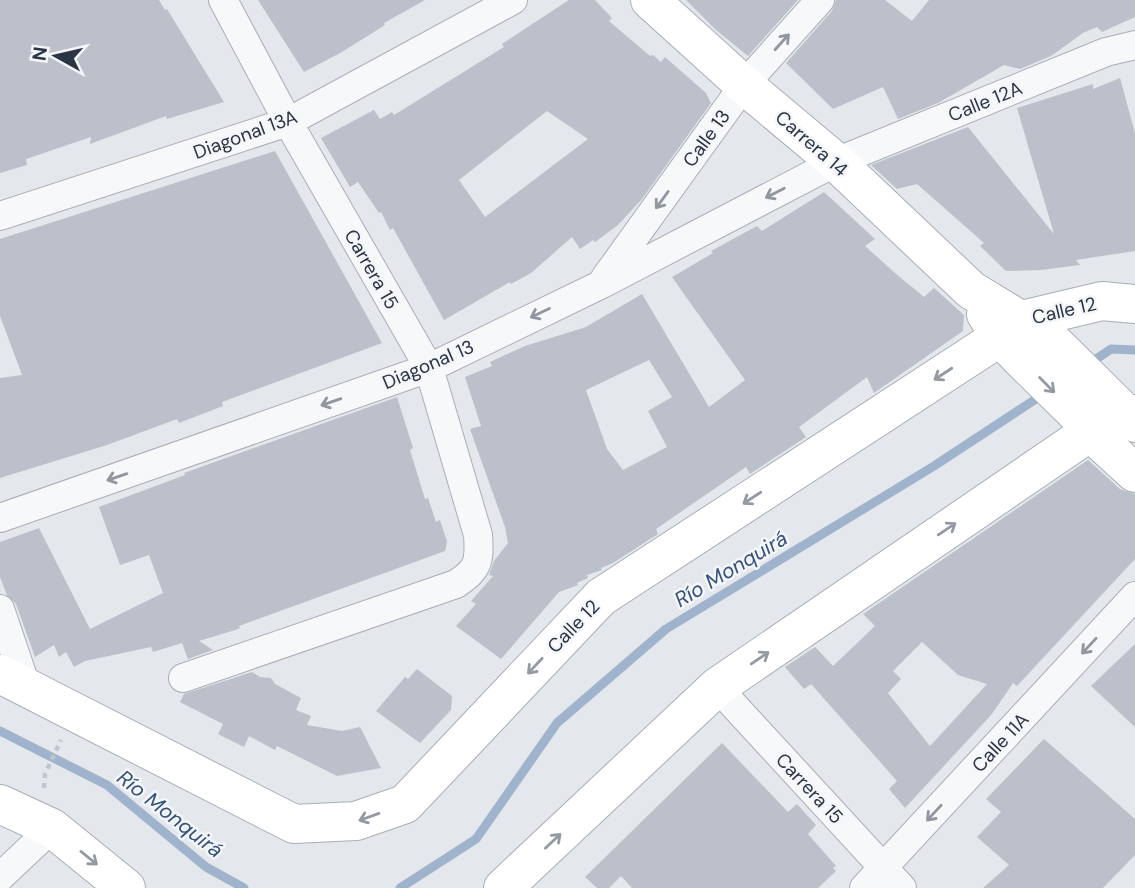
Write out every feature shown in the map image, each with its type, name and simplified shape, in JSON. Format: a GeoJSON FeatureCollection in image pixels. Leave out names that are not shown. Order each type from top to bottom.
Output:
{"type":"FeatureCollection","features":[{"type":"Feature","properties":{"kind":"street","name":"Carrera 15"},"geometry":{"type":"LineString","coordinates":[[183,678],[456,584],[472,573],[479,554],[478,535],[429,368],[288,122],[223,0]]}},
{"type":"Feature","properties":{"kind":"street","name":"Diagonal 13A"},"geometry":{"type":"LineString","coordinates":[[0,216],[288,122],[513,0]]}},
{"type":"Feature","properties":{"kind":"street","name":"Carrera 14"},"geometry":{"type":"LineString","coordinates":[[650,0],[744,85],[836,162],[1022,338],[1110,414],[1135,473]]}},
{"type":"Feature","properties":{"kind":"street","name":"Calle 13"},"geometry":{"type":"LineString","coordinates":[[602,284],[744,85],[820,0]]}},
{"type":"Feature","properties":{"kind":"street","name":"Calle 12A"},"geometry":{"type":"LineString","coordinates":[[836,162],[1106,52],[1135,46]]}},
{"type":"Feature","properties":{"kind":"street","name":"Diagonal 13"},"geometry":{"type":"LineString","coordinates":[[0,519],[429,368],[602,284],[836,162]]}},
{"type":"Feature","properties":{"kind":"street","name":"Calle 12"},"geometry":{"type":"LineString","coordinates":[[13,680],[294,824],[356,821],[381,813],[405,804],[600,597],[1022,338],[1102,301],[1135,304]]}},
{"type":"Feature","properties":{"kind":"street"},"geometry":{"type":"LineString","coordinates":[[503,888],[717,687],[1110,414]]}},
{"type":"Feature","properties":{"kind":"street","name":"Calle 11A"},"geometry":{"type":"LineString","coordinates":[[864,888],[1135,596]]}},
{"type":"Feature","properties":{"kind":"street"},"geometry":{"type":"LineString","coordinates":[[0,610],[13,680]]}},
{"type":"Feature","properties":{"kind":"street","name":"Carrera 15"},"geometry":{"type":"LineString","coordinates":[[717,687],[902,888]]}},
{"type":"Feature","properties":{"kind":"street"},"geometry":{"type":"LineString","coordinates":[[0,804],[48,815],[126,888]]}},
{"type":"Feature","properties":{"kind":"street"},"geometry":{"type":"LineString","coordinates":[[0,877],[48,815]]}},
{"type":"Feature","properties":{"kind":"path"},"geometry":{"type":"LineString","coordinates":[[48,815],[45,774],[64,733]]}},
{"type":"Feature","properties":{"kind":"building"},"geometry":{"type":"Polygon","coordinates":[[[0,0],[159,0],[224,102],[167,119],[166,116],[90,144],[91,137],[26,159],[27,165],[0,173],[0,0]]]}},
{"type":"Feature","properties":{"kind":"building"},"geometry":{"type":"Polygon","coordinates":[[[258,0],[425,0],[384,23],[385,25],[342,52],[304,72],[258,0]]]}},
{"type":"Feature","properties":{"kind":"building"},"geometry":{"type":"Polygon","coordinates":[[[569,0],[595,0],[612,18],[609,21],[650,56],[653,55],[661,62],[665,57],[706,93],[711,103],[642,199],[618,225],[580,249],[572,237],[531,273],[444,320],[393,228],[390,230],[381,212],[379,213],[358,182],[350,187],[321,138],[374,110],[380,119],[392,112],[394,115],[504,47],[502,44],[569,0]],[[547,111],[459,180],[485,217],[588,139],[547,111]]]}},
{"type":"Feature","properties":{"kind":"building"},"geometry":{"type":"Polygon","coordinates":[[[686,0],[798,0],[748,56],[716,30],[686,0]]]}},
{"type":"Feature","properties":{"kind":"building"},"geometry":{"type":"Polygon","coordinates":[[[836,0],[885,0],[912,21],[929,0],[1135,0],[1135,17],[1102,32],[1097,27],[1083,33],[1051,56],[1020,69],[1004,65],[938,103],[898,119],[883,87],[833,109],[786,63],[832,11],[836,0]]]}},
{"type":"Feature","properties":{"kind":"building"},"geometry":{"type":"Polygon","coordinates":[[[1120,78],[1135,133],[1135,251],[1076,260],[1080,265],[1006,271],[980,246],[984,243],[917,184],[897,189],[871,165],[968,127],[1054,234],[1017,108],[1093,84],[1093,89],[1120,78]]]}},
{"type":"Feature","properties":{"kind":"building"},"geometry":{"type":"Polygon","coordinates":[[[275,151],[382,343],[222,402],[223,406],[179,423],[177,419],[107,445],[0,478],[0,378],[22,375],[0,316],[0,239],[275,151]]]}},
{"type":"Feature","properties":{"kind":"building"},"geometry":{"type":"Polygon","coordinates":[[[824,192],[875,239],[865,246],[895,273],[924,297],[934,288],[964,315],[963,331],[874,393],[867,377],[799,427],[806,437],[750,474],[746,467],[656,529],[658,534],[601,568],[602,570],[587,575],[588,578],[577,583],[578,585],[559,592],[501,659],[456,626],[476,604],[471,601],[493,576],[489,575],[494,561],[508,543],[505,527],[470,429],[481,426],[465,377],[492,366],[490,362],[525,346],[586,327],[642,294],[709,407],[745,380],[672,277],[713,253],[711,251],[757,226],[762,231],[824,192]],[[649,360],[586,390],[607,449],[623,470],[667,447],[648,411],[672,397],[649,360]]]}},
{"type":"Feature","properties":{"kind":"building"},"geometry":{"type":"Polygon","coordinates":[[[397,397],[425,499],[428,498],[436,522],[440,520],[447,542],[445,551],[199,641],[213,650],[188,659],[182,643],[153,652],[151,647],[85,661],[74,667],[66,652],[59,657],[54,645],[35,657],[16,604],[7,595],[0,577],[0,542],[39,528],[90,629],[163,593],[149,555],[120,565],[99,507],[185,475],[184,473],[397,397]]]}},
{"type":"Feature","properties":{"kind":"building"},"geometry":{"type":"Polygon","coordinates":[[[1088,460],[1120,489],[1135,494],[1135,559],[1017,686],[1013,683],[992,714],[905,808],[889,789],[897,781],[811,684],[804,689],[785,667],[815,647],[833,666],[875,626],[863,614],[1088,460]],[[922,642],[893,671],[901,679],[888,693],[930,746],[987,684],[958,675],[922,642]]]}},
{"type":"Feature","properties":{"kind":"building"},"geometry":{"type":"Polygon","coordinates":[[[1135,644],[1135,727],[1091,686],[1135,644]]]}},
{"type":"Feature","properties":{"kind":"building"},"geometry":{"type":"Polygon","coordinates":[[[417,669],[452,696],[451,710],[420,743],[376,711],[405,677],[408,679],[417,669]]]}},
{"type":"Feature","properties":{"kind":"building"},"geometry":{"type":"Polygon","coordinates":[[[252,672],[260,677],[271,678],[275,684],[301,698],[296,710],[311,716],[307,725],[342,731],[360,727],[381,768],[337,776],[277,746],[275,750],[249,736],[244,747],[218,734],[223,724],[180,702],[184,694],[252,672]]]}},
{"type":"Feature","properties":{"kind":"building"},"geometry":{"type":"Polygon","coordinates":[[[1044,739],[1135,819],[1135,855],[1103,888],[983,888],[1009,865],[977,837],[1001,812],[986,799],[1044,739]]]}},
{"type":"Feature","properties":{"kind":"building"},"geometry":{"type":"Polygon","coordinates":[[[722,743],[788,812],[797,804],[816,825],[808,834],[836,866],[833,868],[836,871],[818,888],[632,888],[621,876],[609,888],[597,888],[585,877],[722,743]]]}},
{"type":"Feature","properties":{"kind":"waterway","name":"Río Monquirá"},"geometry":{"type":"LineString","coordinates":[[1089,364],[1111,349],[1135,350]]}},
{"type":"Feature","properties":{"kind":"waterway","name":"Río Monquirá"},"geometry":{"type":"LineString","coordinates":[[400,888],[476,839],[557,723],[666,629],[934,466],[1045,393]]}},
{"type":"Feature","properties":{"kind":"waterway","name":"Río Monquirá"},"geometry":{"type":"LineString","coordinates":[[0,731],[107,785],[206,867],[244,888]]}}]}
